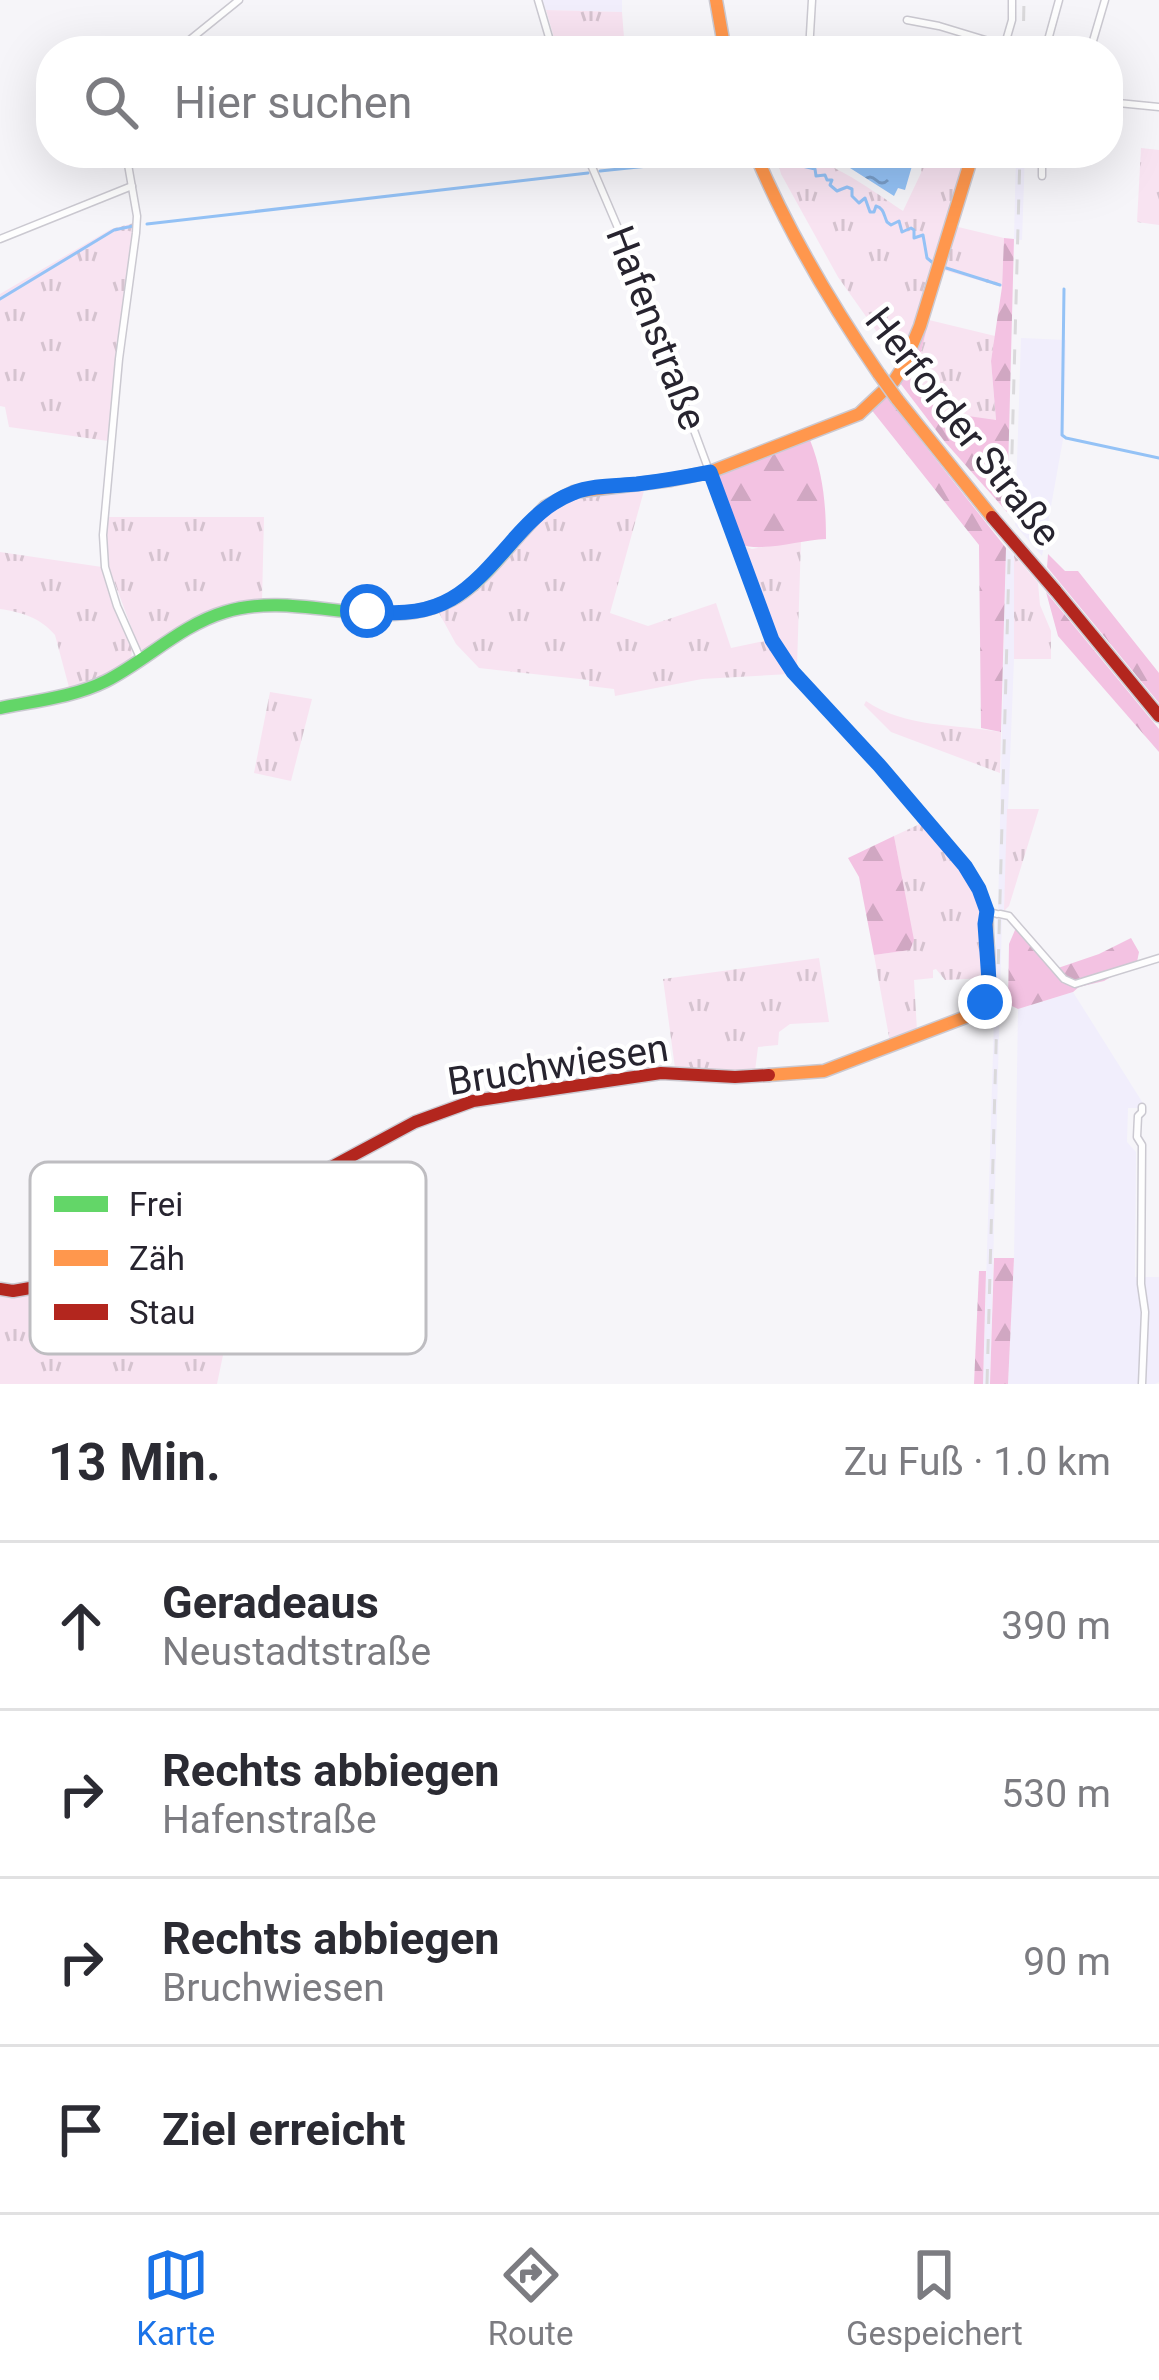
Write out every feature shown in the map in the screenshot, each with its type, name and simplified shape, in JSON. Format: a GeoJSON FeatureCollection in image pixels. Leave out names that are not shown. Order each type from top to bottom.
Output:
{"type":"FeatureCollection","features":[{"type":"Feature","properties":{"kind":"street"},"geometry":{"type":"LineString","coordinates":[[195,36],[239,0]]}},
{"type":"Feature","properties":{"kind":"street"},"geometry":{"type":"LineString","coordinates":[[538,0],[549,36]]}},
{"type":"Feature","properties":{"kind":"street"},"geometry":{"type":"LineString","coordinates":[[716,0],[722,36]]}},
{"type":"Feature","properties":{"kind":"street"},"geometry":{"type":"LineString","coordinates":[[810,36],[812,0]]}},
{"type":"Feature","properties":{"kind":"street"},"geometry":{"type":"LineString","coordinates":[[1007,36],[1012,0]]}},
{"type":"Feature","properties":{"kind":"street"},"geometry":{"type":"LineString","coordinates":[[1049,36],[1059,0]]}},
{"type":"Feature","properties":{"kind":"street"},"geometry":{"type":"LineString","coordinates":[[1095,36],[1106,0]]}},
{"type":"Feature","properties":{"kind":"street"},"geometry":{"type":"LineString","coordinates":[[907,20],[969,36]]}},
{"type":"Feature","properties":{"kind":"street"},"geometry":{"type":"LineString","coordinates":[[1123,103],[1159,107]]}},
{"type":"Feature","properties":{"kind":"street"},"geometry":{"type":"LineString","coordinates":[[129,168],[136,233],[119,359],[103,552],[118,607],[141,660]]}},
{"type":"Feature","properties":{"kind":"street","name":"Hafenstraße"},"geometry":{"type":"LineString","coordinates":[[592,168],[772,640],[793,672],[965,866],[995,913],[1009,916],[1064,979],[1075,984],[1159,958]]}},
{"type":"Feature","properties":{"kind":"street","name":"Herforder Straße"},"geometry":{"type":"LineString","coordinates":[[761,168],[808,265],[897,399],[1159,716]]}},
{"type":"Feature","properties":{"kind":"street"},"geometry":{"type":"LineString","coordinates":[[0,708],[82,691],[141,660],[184,629],[241,607],[291,604],[396,615],[432,609],[480,578],[526,525],[574,492],[710,472],[859,414],[903,367],[968,168]]}},
{"type":"Feature","properties":{"kind":"street"},"geometry":{"type":"LineString","coordinates":[[1042,168],[1042,176]]}},
{"type":"Feature","properties":{"kind":"street"},"geometry":{"type":"LineString","coordinates":[[0,239],[132,186]]}},
{"type":"Feature","properties":{"kind":"street","name":"Bruchwiesen"},"geometry":{"type":"LineString","coordinates":[[341,1162],[416,1122],[473,1102],[661,1073],[757,1076],[824,1071],[980,1009],[989,981],[985,924],[995,913]]}},
{"type":"Feature","properties":{"kind":"street"},"geometry":{"type":"LineString","coordinates":[[1142,1107],[1137,1137],[1142,1145],[1142,1384]]}},
{"type":"Feature","properties":{"kind":"street","name":"Bruchwiesen"},"geometry":{"type":"LineString","coordinates":[[0,1289],[30,1288]]}},
{"type":"Feature","properties":{"kind":"street"},"geometry":{"type":"LineString","coordinates":[[1145,1369],[1159,1369]]}},
{"type":"Feature","properties":{"kind":"shaded area"},"geometry":{"type":"Polygon","coordinates":[[[542,0],[622,0],[622,12],[546,10],[542,0]]]}},
{"type":"Feature","properties":{"kind":"shaded area"},"geometry":{"type":"Polygon","coordinates":[[[1016,168],[1024,168],[1022,240],[1014,239],[1016,168]]]}},
{"type":"Feature","properties":{"kind":"shaded area"},"geometry":{"type":"Polygon","coordinates":[[[1021,338],[1066,340],[1064,434],[1042,556],[1015,525],[1021,338]]]}},
{"type":"Feature","properties":{"kind":"shaded area"},"geometry":{"type":"Polygon","coordinates":[[[1006,548],[1014,555],[1014,659],[1004,911],[998,911],[1006,548]]]}},
{"type":"Feature","properties":{"kind":"shaded area"},"geometry":{"type":"Polygon","coordinates":[[[1002,918],[990,1384],[983,1384],[997,919],[1002,918]]]}},
{"type":"Feature","properties":{"kind":"shaded area"},"geometry":{"type":"Polygon","coordinates":[[[1073,992],[1146,1108],[1128,1108],[1127,1142],[1136,1152],[1135,1277],[1159,1277],[1159,1382],[1155,1384],[1008,1384],[1018,1009],[1073,992]]]}},
{"type":"Feature","properties":{"kind":"green space"},"geometry":{"type":"Polygon","coordinates":[[[546,10],[622,12],[624,36],[554,36],[546,10]]]}},
{"type":"Feature","properties":{"kind":"green space"},"geometry":{"type":"Polygon","coordinates":[[[1141,148],[1159,150],[1159,225],[1137,222],[1141,148]]]}},
{"type":"Feature","properties":{"kind":"green space"},"geometry":{"type":"Polygon","coordinates":[[[779,168],[833,168],[903,211],[922,168],[963,168],[899,363],[838,277],[779,168]]]}},
{"type":"Feature","properties":{"kind":"green space"},"geometry":{"type":"Polygon","coordinates":[[[134,223],[108,441],[9,427],[5,407],[0,406],[0,294],[111,229],[134,223]]]}},
{"type":"Feature","properties":{"kind":"green space"},"geometry":{"type":"Polygon","coordinates":[[[954,226],[1004,238],[1002,287],[940,269],[954,226]]]}},
{"type":"Feature","properties":{"kind":"green space"},"geometry":{"type":"Polygon","coordinates":[[[1004,238],[1014,239],[1007,512],[900,383],[929,320],[913,383],[940,412],[996,420],[991,361],[1004,238]]]}},
{"type":"Feature","properties":{"kind":"green space"},"geometry":{"type":"Polygon","coordinates":[[[929,320],[995,336],[991,361],[996,421],[940,412],[913,382],[929,320]]]}},
{"type":"Feature","properties":{"kind":"green space"},"geometry":{"type":"Polygon","coordinates":[[[885,395],[1006,548],[1001,732],[981,728],[979,545],[870,408],[885,395]]]}},
{"type":"Feature","properties":{"kind":"green space"},"geometry":{"type":"Polygon","coordinates":[[[810,440],[823,489],[826,539],[770,547],[739,544],[712,472],[810,440]]]}},
{"type":"Feature","properties":{"kind":"green space"},"geometry":{"type":"Polygon","coordinates":[[[645,487],[610,613],[648,626],[716,603],[731,648],[769,640],[790,674],[702,679],[615,696],[614,689],[589,686],[589,680],[479,668],[456,644],[438,611],[483,579],[548,511],[575,496],[645,487]]]}},
{"type":"Feature","properties":{"kind":"green space"},"geometry":{"type":"Polygon","coordinates":[[[108,517],[264,517],[262,601],[201,618],[147,652],[139,648],[108,565],[104,545],[108,517]]]}},
{"type":"Feature","properties":{"kind":"green space"},"geometry":{"type":"Polygon","coordinates":[[[801,540],[797,666],[776,638],[739,544],[752,549],[801,540]]]}},
{"type":"Feature","properties":{"kind":"green space"},"geometry":{"type":"Polygon","coordinates":[[[0,552],[102,567],[132,650],[131,662],[70,691],[55,635],[30,617],[0,609],[0,552]]]}},
{"type":"Feature","properties":{"kind":"green space"},"geometry":{"type":"Polygon","coordinates":[[[1048,554],[1065,571],[1078,571],[1159,673],[1159,703],[1047,567],[1048,554]]]}},
{"type":"Feature","properties":{"kind":"green space"},"geometry":{"type":"Polygon","coordinates":[[[1014,555],[1038,583],[1040,605],[1051,631],[1051,659],[1014,659],[1014,555]]]}},
{"type":"Feature","properties":{"kind":"green space"},"geometry":{"type":"Polygon","coordinates":[[[1046,592],[1159,729],[1159,752],[1058,636],[1046,592]]]}},
{"type":"Feature","properties":{"kind":"green space"},"geometry":{"type":"Polygon","coordinates":[[[270,692],[312,699],[291,781],[254,773],[270,692]]]}},
{"type":"Feature","properties":{"kind":"green space"},"geometry":{"type":"Polygon","coordinates":[[[866,701],[914,721],[1001,732],[1000,773],[891,732],[864,705],[866,701]]]}},
{"type":"Feature","properties":{"kind":"green space"},"geometry":{"type":"Polygon","coordinates":[[[1007,809],[1039,809],[1004,911],[1007,809]]]}},
{"type":"Feature","properties":{"kind":"green space"},"geometry":{"type":"Polygon","coordinates":[[[924,822],[976,889],[983,919],[986,978],[945,980],[936,969],[933,978],[914,980],[917,1031],[890,1042],[874,955],[909,950],[913,940],[894,836],[924,822]]]}},
{"type":"Feature","properties":{"kind":"green space"},"geometry":{"type":"Polygon","coordinates":[[[894,836],[914,940],[910,950],[874,955],[859,877],[848,858],[894,836]]]}},
{"type":"Feature","properties":{"kind":"green space"},"geometry":{"type":"Polygon","coordinates":[[[1023,927],[1058,968],[1131,938],[1139,952],[1137,962],[1104,981],[1018,1009],[1008,1004],[1009,944],[1015,930],[1023,927]]]}},
{"type":"Feature","properties":{"kind":"green space"},"geometry":{"type":"Polygon","coordinates":[[[819,958],[829,1022],[790,1024],[779,1032],[778,1045],[758,1047],[755,1071],[675,1068],[663,979],[819,958]]]}},
{"type":"Feature","properties":{"kind":"green space"},"geometry":{"type":"Polygon","coordinates":[[[994,1258],[1014,1258],[1008,1384],[990,1384],[994,1258]]]}},
{"type":"Feature","properties":{"kind":"green space"},"geometry":{"type":"Polygon","coordinates":[[[979,1271],[986,1271],[983,1384],[974,1384],[979,1271]]]}},
{"type":"Feature","properties":{"kind":"green space"},"geometry":{"type":"Polygon","coordinates":[[[30,1293],[30,1354],[223,1354],[217,1384],[0,1384],[0,1294],[30,1293]]]}},
{"type":"Feature","properties":{"kind":"water"},"geometry":{"type":"Polygon","coordinates":[[[850,168],[911,168],[905,190],[898,188],[894,196],[850,168]]]}},
{"type":"Feature","properties":{"kind":"waterway"},"geometry":{"type":"LineString","coordinates":[[600,171],[629,168]]}},
{"type":"Feature","properties":{"kind":"waterway"},"geometry":{"type":"LineString","coordinates":[[811,168],[816,176],[832,180],[830,185],[837,191],[847,187],[859,203],[865,198],[870,212],[879,207],[891,225],[899,221],[902,232],[911,228],[914,238],[923,235],[927,258],[933,263]]}},
{"type":"Feature","properties":{"kind":"waterway"},"geometry":{"type":"LineString","coordinates":[[147,224],[588,173]]}},
{"type":"Feature","properties":{"kind":"waterway"},"geometry":{"type":"LineString","coordinates":[[0,299],[114,230],[133,226]]}},
{"type":"Feature","properties":{"kind":"waterway"},"geometry":{"type":"LineString","coordinates":[[943,267],[1000,285]]}},
{"type":"Feature","properties":{"kind":"waterway"},"geometry":{"type":"LineString","coordinates":[[1064,289],[1062,435],[1159,458]]}},
{"type":"Feature","properties":{"kind":"railway"},"geometry":{"type":"LineString","coordinates":[[1023,36],[1024,0]]}},
{"type":"Feature","properties":{"kind":"railway"},"geometry":{"type":"LineString","coordinates":[[987,1384],[1020,168]]}},
{"type":"Feature","properties":{"kind":"traffic: fast"},"geometry":{"type":"LineString","coordinates":[[0,708],[94,686],[194,625],[225,612],[283,605],[373,614],[431,608],[467,590],[523,531]]}},
{"type":"Feature","properties":{"kind":"traffic: slow"},"geometry":{"type":"LineString","coordinates":[[716,0],[722,36]]}},
{"type":"Feature","properties":{"kind":"traffic: slow"},"geometry":{"type":"LineString","coordinates":[[762,168],[811,267],[879,374]]}},
{"type":"Feature","properties":{"kind":"traffic: slow"},"geometry":{"type":"LineString","coordinates":[[523,531],[545,507],[574,492],[710,472],[859,414],[903,367],[968,168]]}},
{"type":"Feature","properties":{"kind":"traffic: slow"},"geometry":{"type":"LineString","coordinates":[[879,374],[897,399]]}},
{"type":"Feature","properties":{"kind":"traffic: slow"},"geometry":{"type":"LineString","coordinates":[[897,399],[992,517]]}},
{"type":"Feature","properties":{"kind":"traffic: slow"},"geometry":{"type":"LineString","coordinates":[[769,1075],[824,1071],[971,1015],[988,979],[987,911]]}},
{"type":"Feature","properties":{"kind":"traffic: jam"},"geometry":{"type":"LineString","coordinates":[[992,517],[1055,590]]}},
{"type":"Feature","properties":{"kind":"traffic: jam"},"geometry":{"type":"LineString","coordinates":[[1055,590],[1159,716]]}},
{"type":"Feature","properties":{"kind":"traffic: jam"},"geometry":{"type":"LineString","coordinates":[[341,1162],[415,1122],[473,1101],[661,1073],[769,1075]]}},
{"type":"Feature","properties":{"kind":"traffic: jam"},"geometry":{"type":"LineString","coordinates":[[0,1289],[30,1288]]}},
{"type":"Feature","properties":{"kind":"route"},"geometry":{"type":"LineString","coordinates":[[367,611],[415,613],[460,594],[526,525],[574,492],[710,472],[772,640],[793,672],[879,765],[979,889],[987,911],[985,1002]]}}]}
